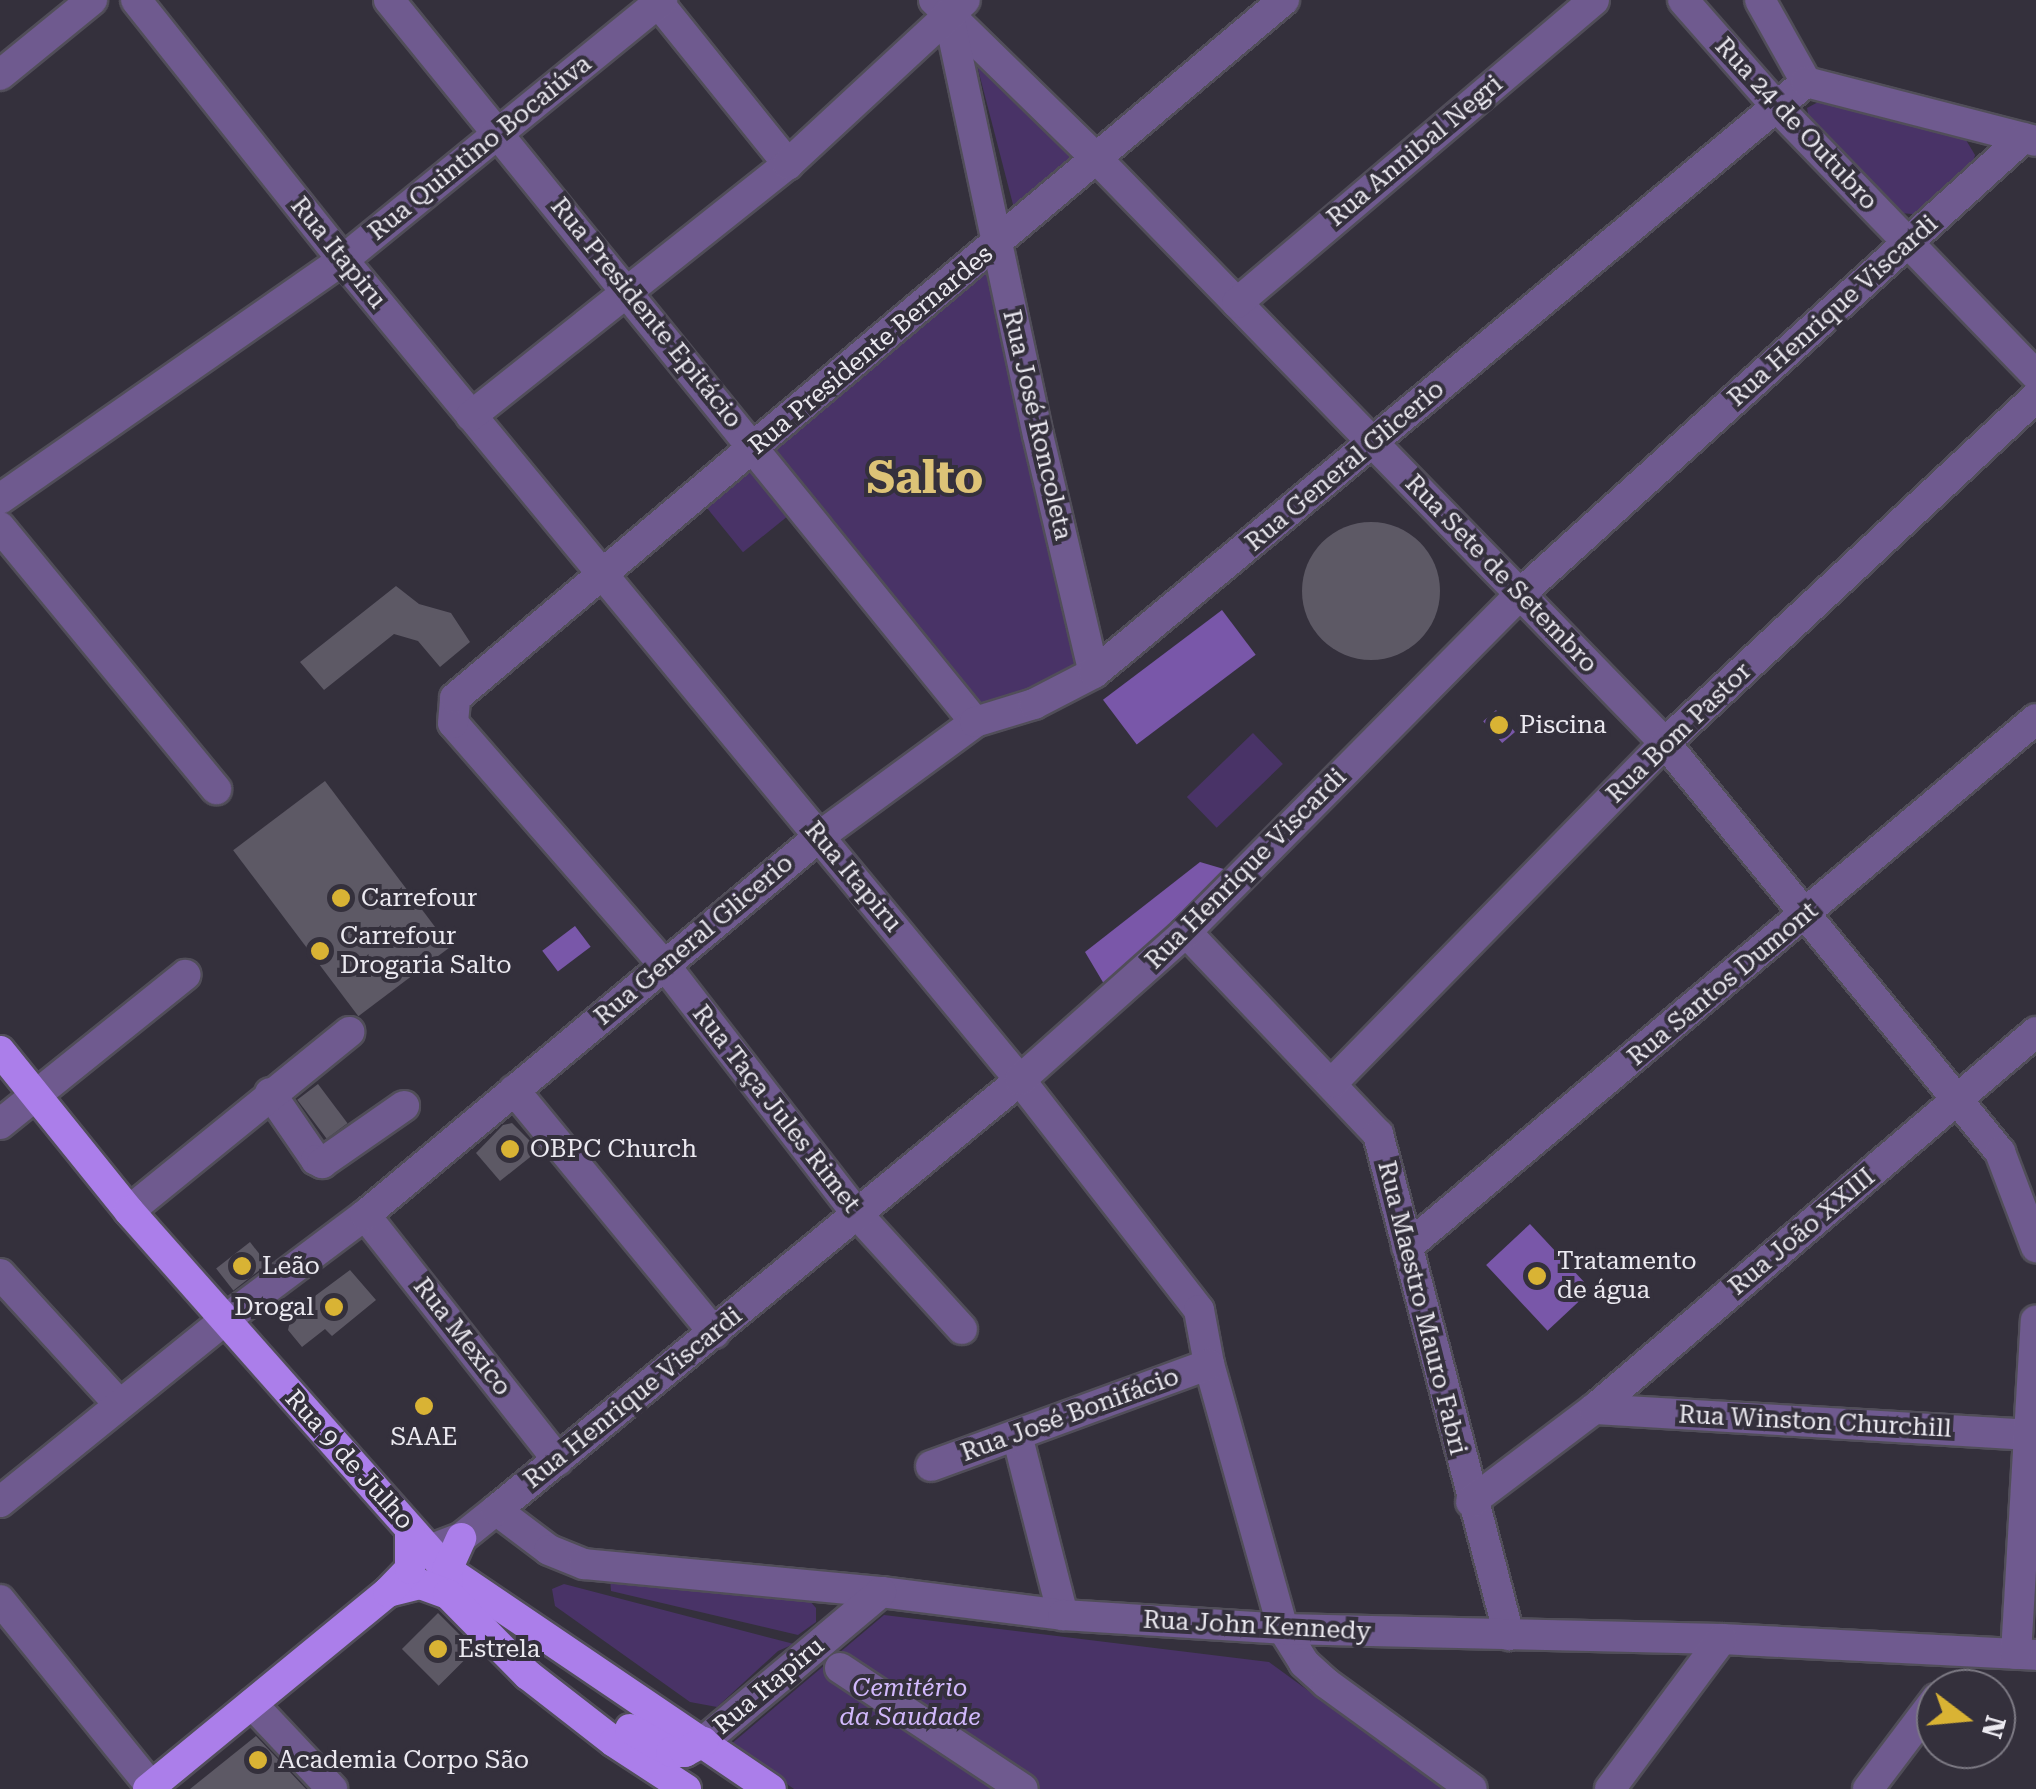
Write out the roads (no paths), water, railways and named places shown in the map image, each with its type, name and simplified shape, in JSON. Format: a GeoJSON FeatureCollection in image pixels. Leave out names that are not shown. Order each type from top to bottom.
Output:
{"type":"FeatureCollection","features":[{"type":"Feature","properties":{"kind":"main road","name":"Rua 9 de Julho"},"geometry":{"type":"LineString","coordinates":[[0,1051],[128,1211],[434,1560],[528,1675],[614,1742],[686,1789]]}},
{"type":"Feature","properties":{"kind":"main road","name":"Rua 9 de Julho"},"geometry":{"type":"LineString","coordinates":[[388,1592],[420,1584],[434,1560]]}},
{"type":"Feature","properties":{"kind":"main road","name":"Rua 9 de Julho"},"geometry":{"type":"LineString","coordinates":[[434,1560],[771,1789]]}},
{"type":"Feature","properties":{"kind":"main road"},"geometry":{"type":"LineString","coordinates":[[151,1788],[388,1592],[410,1569],[434,1560]]}},
{"type":"Feature","properties":{"kind":"main road"},"geometry":{"type":"LineString","coordinates":[[528,1675],[571,1686],[655,1747],[686,1752],[702,1742]]}},
{"type":"Feature","properties":{"kind":"street"},"geometry":{"type":"LineString","coordinates":[[0,75],[92,0]]}},
{"type":"Feature","properties":{"kind":"street","name":"Rua Itapiru"},"geometry":{"type":"LineString","coordinates":[[136,0],[603,578],[1020,1080],[1199,1310],[1209,1364],[1283,1630],[1304,1662],[1326,1683],[1472,1789]]}},
{"type":"Feature","properties":{"kind":"street","name":"Rua Presidente Epitácio"},"geometry":{"type":"LineString","coordinates":[[389,0],[630,292],[975,722]]}},
{"type":"Feature","properties":{"kind":"street","name":"Rua Presidente Bernardes"},"geometry":{"type":"LineString","coordinates":[[455,698],[603,578],[1284,0]]}},
{"type":"Feature","properties":{"kind":"street","name":"Rua Annibal Negri"},"geometry":{"type":"LineString","coordinates":[[1237,303],[1594,0]]}},
{"type":"Feature","properties":{"kind":"street","name":"Rua 24 de Outubro"},"geometry":{"type":"LineString","coordinates":[[1683,0],[1778,108],[2036,375]]}},
{"type":"Feature","properties":{"kind":"street"},"geometry":{"type":"LineString","coordinates":[[1760,0],[1806,82],[2029,139]]}},
{"type":"Feature","properties":{"kind":"street"},"geometry":{"type":"LineString","coordinates":[[659,1],[788,164]]}},
{"type":"Feature","properties":{"kind":"street","name":"Rua Quintino Bocaiúva"},"geometry":{"type":"LineString","coordinates":[[0,499],[343,260],[659,1]]}},
{"type":"Feature","properties":{"kind":"street"},"geometry":{"type":"LineString","coordinates":[[471,416],[788,164],[948,4]]}},
{"type":"Feature","properties":{"kind":"street","name":"Rua Sete de Setembro"},"geometry":{"type":"LineString","coordinates":[[948,4],[1665,743],[2000,1152],[2036,1247]]}},
{"type":"Feature","properties":{"kind":"street","name":"Rua José Roncoleta"},"geometry":{"type":"LineString","coordinates":[[948,4],[996,243],[1094,673]]}},
{"type":"Feature","properties":{"kind":"street","name":"Rua General Glicerio"},"geometry":{"type":"LineString","coordinates":[[0,1502],[225,1320],[366,1215],[820,836],[975,722],[1034,704],[1094,673],[1806,82]]}},
{"type":"Feature","properties":{"kind":"street","name":"Rua Henrique Viscardi"},"geometry":{"type":"LineString","coordinates":[[434,1560],[1020,1080],[1186,932],[1520,594],[2029,139]]}},
{"type":"Feature","properties":{"kind":"street","name":"Rua Bom Pastor"},"geometry":{"type":"LineString","coordinates":[[1334,1082],[1665,743],[2036,397]]}},
{"type":"Feature","properties":{"kind":"street"},"geometry":{"type":"LineString","coordinates":[[0,527],[216,789]]}},
{"type":"Feature","properties":{"kind":"street","name":"Rua Taça Jules Rimet"},"geometry":{"type":"LineString","coordinates":[[455,698],[453,723],[664,966],[857,1214],[962,1329]]}},
{"type":"Feature","properties":{"kind":"street","name":"Rua Santos Dumont"},"geometry":{"type":"LineString","coordinates":[[1407,1247],[2036,719]]}},
{"type":"Feature","properties":{"kind":"street","name":"Rua Maestro Mauro Fabri"},"geometry":{"type":"LineString","coordinates":[[1186,932],[1334,1082],[1378,1134],[1471,1502],[1509,1635]]}},
{"type":"Feature","properties":{"kind":"street"},"geometry":{"type":"LineString","coordinates":[[0,1124],[185,975]]}},
{"type":"Feature","properties":{"kind":"street"},"geometry":{"type":"LineString","coordinates":[[128,1211],[348,1032]]}},
{"type":"Feature","properties":{"kind":"street","name":"Rua João XXIII"},"geometry":{"type":"LineString","coordinates":[[1471,1502],[1594,1408],[2036,1032]]}},
{"type":"Feature","properties":{"kind":"street"},"geometry":{"type":"LineString","coordinates":[[514,1090],[714,1333]]}},
{"type":"Feature","properties":{"kind":"street"},"geometry":{"type":"LineString","coordinates":[[270,1093],[316,1160],[322,1162],[404,1106]]}},
{"type":"Feature","properties":{"kind":"street","name":"Rua Mexico"},"geometry":{"type":"LineString","coordinates":[[366,1215],[558,1460]]}},
{"type":"Feature","properties":{"kind":"street"},"geometry":{"type":"LineString","coordinates":[[0,1274],[119,1404]]}},
{"type":"Feature","properties":{"kind":"street"},"geometry":{"type":"LineString","coordinates":[[2026,1654],[2036,1321]]}},
{"type":"Feature","properties":{"kind":"street","name":"Rua José Bonifácio"},"geometry":{"type":"LineString","coordinates":[[931,1466],[1209,1364]]}},
{"type":"Feature","properties":{"kind":"street","name":"Rua Winston Churchill"},"geometry":{"type":"LineString","coordinates":[[1594,1408],[2032,1435]]}},
{"type":"Feature","properties":{"kind":"street"},"geometry":{"type":"LineString","coordinates":[[1017,1435],[1063,1615]]}},
{"type":"Feature","properties":{"kind":"street","name":"Rua John Kennedy"},"geometry":{"type":"LineString","coordinates":[[496,1510],[549,1550],[584,1564],[880,1592],[1063,1615],[1283,1630],[1722,1639],[2026,1654]]}},
{"type":"Feature","properties":{"kind":"street"},"geometry":{"type":"LineString","coordinates":[[812,1586],[826,1600],[831,1614],[824,1639]]}},
{"type":"Feature","properties":{"kind":"street","name":"Rua Itapiru"},"geometry":{"type":"LineString","coordinates":[[702,1742],[880,1592]]}},
{"type":"Feature","properties":{"kind":"street"},"geometry":{"type":"LineString","coordinates":[[0,1600],[151,1788]]}},
{"type":"Feature","properties":{"kind":"street"},"geometry":{"type":"LineString","coordinates":[[1610,1789],[1722,1639]]}},
{"type":"Feature","properties":{"kind":"street"},"geometry":{"type":"LineString","coordinates":[[1958,1669],[1972,1650]]}},
{"type":"Feature","properties":{"kind":"street"},"geometry":{"type":"LineString","coordinates":[[840,1668],[1023,1789]]}},
{"type":"Feature","properties":{"kind":"street"},"geometry":{"type":"LineString","coordinates":[[252,1704],[332,1789]]}},
{"type":"Feature","properties":{"kind":"street"},"geometry":{"type":"LineString","coordinates":[[1868,1789],[1916,1725]]}},
{"type":"Feature","properties":{"kind":"place","name":"Piscina"},"geometry":{"type":"Point","coordinates":[1499,725]}},
{"type":"Feature","properties":{"kind":"place","name":"Carrefour"},"geometry":{"type":"Point","coordinates":[341,898]}},
{"type":"Feature","properties":{"kind":"place","name":"Carrefour Drogaria Salto"},"geometry":{"type":"Point","coordinates":[320,951]}},
{"type":"Feature","properties":{"kind":"place","name":"OBPC Church"},"geometry":{"type":"Point","coordinates":[510,1149]}},
{"type":"Feature","properties":{"kind":"place","name":"Leão"},"geometry":{"type":"Point","coordinates":[242,1266]}},
{"type":"Feature","properties":{"kind":"place","name":"Tratamento de água"},"geometry":{"type":"Point","coordinates":[1537,1276]}},
{"type":"Feature","properties":{"kind":"place","name":"Drogal"},"geometry":{"type":"Point","coordinates":[334,1307]}},
{"type":"Feature","properties":{"kind":"place","name":"SAAE"},"geometry":{"type":"Point","coordinates":[424,1406]}},
{"type":"Feature","properties":{"kind":"place","name":"Estrela"},"geometry":{"type":"Point","coordinates":[438,1649]}},
{"type":"Feature","properties":{"kind":"place","name":"Academia Corpo São"},"geometry":{"type":"Point","coordinates":[258,1760]}},
{"type":"Feature","properties":{"kind":"district","name":"Salto"},"geometry":{"type":"Point","coordinates":[925,478]}},
{"type":"Feature","properties":{"kind":"park label","name":"Cemitério da Saudade"},"geometry":{"type":"Point","coordinates":[910,1704]}}]}
